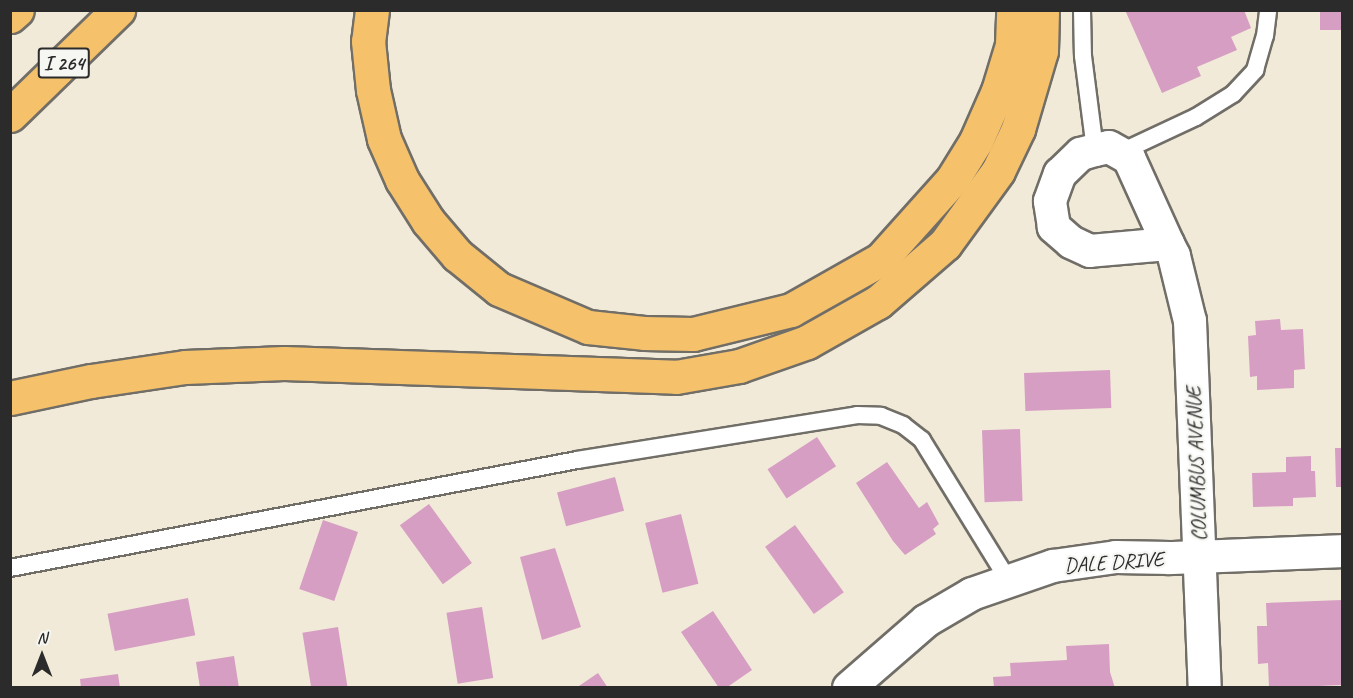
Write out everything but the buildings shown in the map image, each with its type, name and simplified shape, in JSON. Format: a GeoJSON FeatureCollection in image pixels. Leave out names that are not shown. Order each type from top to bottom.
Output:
{"type":"FeatureCollection","features":[{"type":"Feature","properties":{"kind":"highway"},"geometry":{"type":"LineString","coordinates":[[10,16],[17,10]]}},
{"type":"Feature","properties":{"kind":"highway","name":"I 264"},"geometry":{"type":"LineString","coordinates":[[10,115],[118,10]]}},
{"type":"Feature","properties":{"kind":"highway"},"geometry":{"type":"LineString","coordinates":[[372,10],[369,51],[373,90],[384,139],[402,180],[428,221],[457,255],[499,289],[588,327],[644,333],[693,334],[790,310],[881,259],[952,180],[976,141],[998,91],[1027,48],[1042,10]]}},
{"type":"Feature","properties":{"kind":"highway"},"geometry":{"type":"LineString","coordinates":[[10,398],[91,381],[185,367],[284,363],[676,376],[739,366],[807,342],[878,302],[945,244],[998,171],[1018,129],[1027,48],[1013,10]]}},
{"type":"Feature","properties":{"kind":"street"},"geometry":{"type":"LineString","coordinates":[[1107,152],[1081,154],[1060,174],[1050,201],[1054,227],[1071,242],[1090,251],[1168,244]]}},
{"type":"Feature","properties":{"kind":"street","name":"COLUMBUS AVENUE"},"geometry":{"type":"LineString","coordinates":[[1107,152],[1129,158],[1168,244],[1190,321],[1205,687]]}},
{"type":"Feature","properties":{"kind":"street","name":"DALE DRIVE"},"geometry":{"type":"LineString","coordinates":[[849,687],[926,621],[972,594],[1053,566],[1116,557],[1200,557],[1342,551]]}},
{"type":"Feature","properties":{"kind":"lane"},"geometry":{"type":"LineString","coordinates":[[1082,10],[1083,56],[1107,152],[1196,117],[1233,94],[1255,70],[1265,36],[1268,10]]}},
{"type":"Feature","properties":{"kind":"lane"},"geometry":{"type":"LineString","coordinates":[[10,568],[577,460],[857,415],[881,416],[903,425],[922,440],[1008,580]]}}]}
